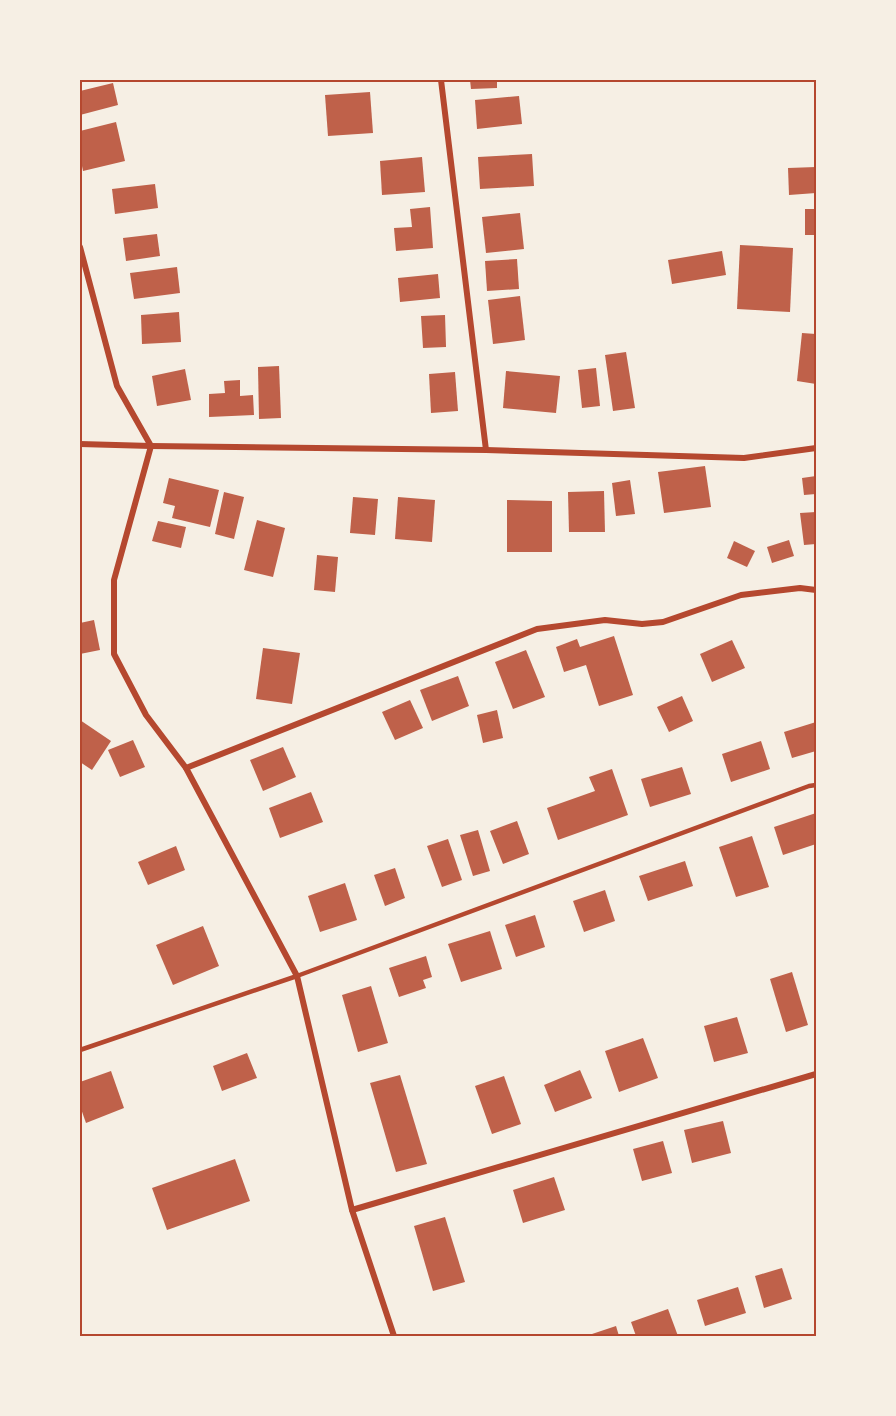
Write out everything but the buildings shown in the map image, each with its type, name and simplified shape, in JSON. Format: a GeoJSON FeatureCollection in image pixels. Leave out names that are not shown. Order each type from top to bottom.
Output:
{"type":"FeatureCollection","features":[{"type":"Feature","properties":{"kind":"street"},"geometry":{"type":"LineString","coordinates":[[441,80],[486,450]]}},
{"type":"Feature","properties":{"kind":"street"},"geometry":{"type":"LineString","coordinates":[[80,247],[117,386],[151,446],[114,580],[114,654],[146,715],[186,768],[297,976],[352,1210],[394,1336]]}},
{"type":"Feature","properties":{"kind":"street"},"geometry":{"type":"LineString","coordinates":[[80,444],[486,450],[744,458],[816,448]]}},
{"type":"Feature","properties":{"kind":"street"},"geometry":{"type":"LineString","coordinates":[[186,768],[537,629],[605,620],[642,624],[663,622],[741,595],[800,588],[816,590]]}},
{"type":"Feature","properties":{"kind":"street"},"geometry":{"type":"LineString","coordinates":[[352,1210],[816,1074]]}},
{"type":"Feature","properties":{"kind":"lane"},"geometry":{"type":"LineString","coordinates":[[80,1050],[297,976],[816,785]]}}]}
